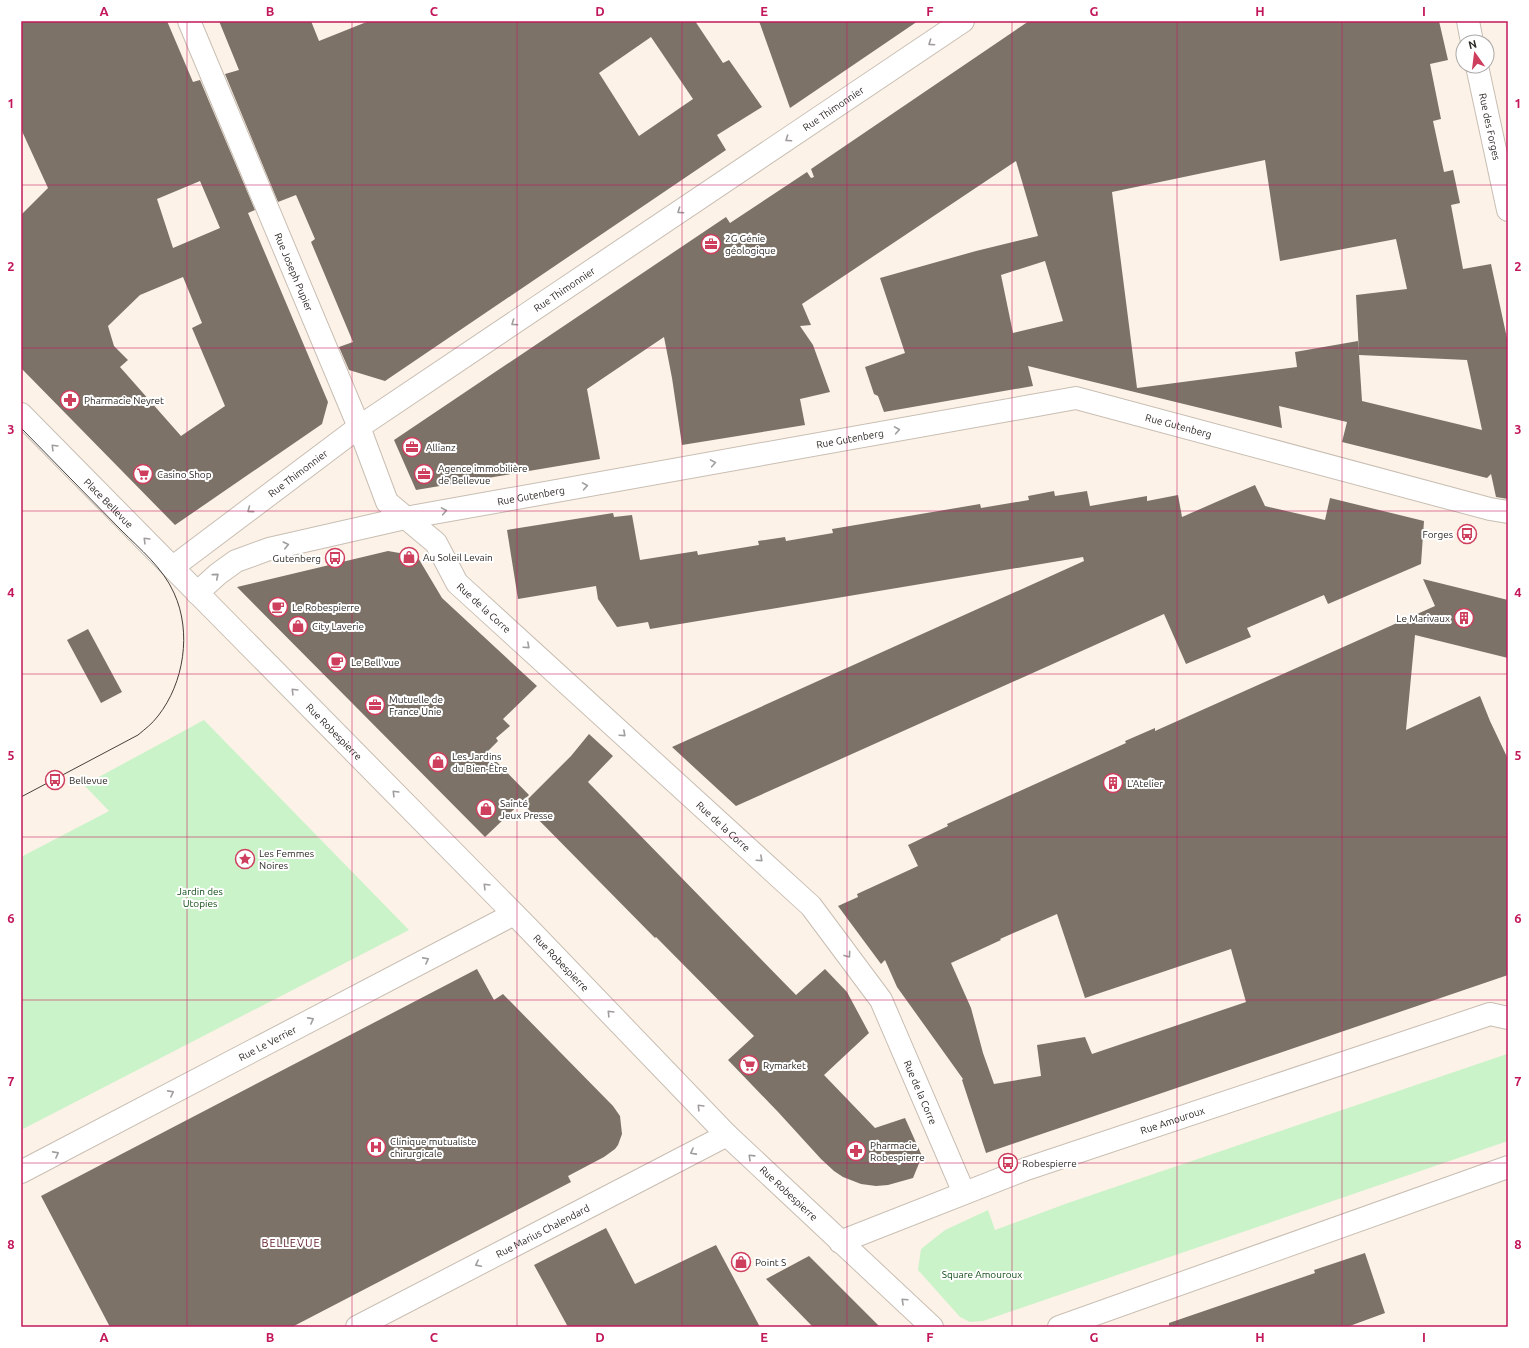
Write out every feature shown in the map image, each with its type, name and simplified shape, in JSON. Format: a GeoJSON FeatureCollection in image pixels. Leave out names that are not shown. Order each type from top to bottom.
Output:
{"type":"FeatureCollection","features":[{"type":"Feature","properties":{"kind":"street","name":"Rue Joseph Pupier"},"geometry":{"type":"LineString","coordinates":[[189,21],[359,427],[387,502],[405,518]]}},
{"type":"Feature","properties":{"kind":"street"},"geometry":{"type":"LineString","coordinates":[[1468,21],[1470,34]]}},
{"type":"Feature","properties":{"kind":"street","name":"Rue Thimonnier"},"geometry":{"type":"LineString","coordinates":[[173,567],[359,427],[954,24]]}},
{"type":"Feature","properties":{"kind":"street","name":"Rue des Forges"},"geometry":{"type":"LineString","coordinates":[[1480,74],[1508,210]]}},
{"type":"Feature","properties":{"kind":"street","name":"Rue Gutenberg"},"geometry":{"type":"LineString","coordinates":[[197,593],[218,574],[236,561],[269,548],[405,518],[1076,398],[1482,507],[1508,512]]}},
{"type":"Feature","properties":{"kind":"street","name":"Place Bellevue"},"geometry":{"type":"LineString","coordinates":[[21,414],[197,593]]}},
{"type":"Feature","properties":{"kind":"street","name":"Rue de la Corre"},"geometry":{"type":"LineString","coordinates":[[405,518],[436,543],[457,583],[812,906],[881,1000],[964,1193]]}},
{"type":"Feature","properties":{"kind":"street","name":"Rue Robespierre"},"geometry":{"type":"LineString","coordinates":[[197,593],[514,914],[728,1134],[840,1242],[932,1327]]}},
{"type":"Feature","properties":{"kind":"street","name":"Rue Le Verrier"},"geometry":{"type":"LineString","coordinates":[[21,1172],[514,914]]}},
{"type":"Feature","properties":{"kind":"street","name":"Rue Amouroux"},"geometry":{"type":"LineString","coordinates":[[840,1242],[1026,1169],[1490,1014],[1508,1018]]}},
{"type":"Feature","properties":{"kind":"street","name":"Rue Marius Chalendard"},"geometry":{"type":"LineString","coordinates":[[357,1327],[728,1134]]}},
{"type":"Feature","properties":{"kind":"street"},"geometry":{"type":"LineString","coordinates":[[1060,1327],[1508,1167]]}},
{"type":"Feature","properties":{"kind":"green space","name":"Jardin des Utopies"},"geometry":{"type":"Polygon","coordinates":[[[204,720],[409,930],[21,1130],[21,857],[109,811],[84,785],[204,720]]]}},
{"type":"Feature","properties":{"kind":"green space","name":"Square Amouroux"},"geometry":{"type":"Polygon","coordinates":[[[1507,1054],[1508,1141],[983,1321],[970,1322],[960,1317],[918,1270],[921,1249],[945,1230],[988,1210],[995,1230],[1065,1204],[1507,1054]]]}},
{"type":"Feature","properties":{"kind":"building"},"geometry":{"type":"Polygon","coordinates":[[[21,21],[167,21],[193,82],[200,80],[255,210],[248,213],[328,402],[322,424],[175,525],[21,368],[21,215],[48,188],[21,129],[21,21]],[[200,181],[157,199],[173,248],[220,228],[200,181]],[[183,277],[140,295],[108,326],[114,346],[128,360],[120,367],[181,436],[225,406],[192,328],[202,323],[183,277]]]}},
{"type":"Feature","properties":{"kind":"building"},"geometry":{"type":"Polygon","coordinates":[[[219,21],[311,21],[319,41],[369,21],[695,21],[723,63],[729,60],[762,107],[717,135],[726,150],[385,381],[349,370],[339,347],[353,342],[311,242],[315,239],[296,195],[278,202],[225,74],[239,70],[219,21]],[[651,37],[599,73],[639,136],[693,99],[651,37]]]}},
{"type":"Feature","properties":{"kind":"building"},"geometry":{"type":"Polygon","coordinates":[[[759,21],[918,21],[790,108],[759,21]]]}},
{"type":"Feature","properties":{"kind":"building"},"geometry":{"type":"Polygon","coordinates":[[[1029,21],[1439,21],[1448,60],[1430,64],[1441,119],[1433,121],[1444,172],[1453,170],[1460,203],[1451,205],[1463,269],[1491,264],[1508,343],[1508,499],[1496,497],[1491,474],[1487,478],[1342,442],[1347,422],[1279,406],[1282,428],[1028,366],[1033,386],[884,412],[878,396],[874,394],[865,367],[905,353],[880,278],[976,251],[1038,236],[1016,161],[802,304],[811,325],[800,326],[813,345],[830,392],[800,399],[805,425],[682,445],[664,337],[587,389],[600,459],[416,490],[394,440],[726,217],[730,223],[807,172],[811,178],[814,177],[811,169],[1029,21]],[[1265,160],[1112,192],[1137,388],[1297,367],[1295,352],[1358,341],[1359,354],[1356,295],[1407,289],[1396,239],[1280,261],[1265,160]],[[1045,261],[1001,275],[1013,333],[1063,321],[1045,261]],[[1359,355],[1362,401],[1482,430],[1467,360],[1359,355]]]}},
{"type":"Feature","properties":{"kind":"building"},"geometry":{"type":"Polygon","coordinates":[[[1255,485],[1265,506],[1325,520],[1330,498],[1424,521],[1421,564],[1328,604],[1324,595],[1247,628],[1251,637],[1186,664],[1164,614],[736,806],[672,747],[1084,561],[1083,557],[650,629],[648,622],[617,627],[598,599],[596,586],[518,599],[507,530],[613,513],[614,517],[632,515],[640,560],[697,551],[698,555],[759,545],[758,541],[785,537],[786,541],[833,533],[832,529],[980,504],[981,508],[1029,500],[1028,496],[1054,491],[1055,496],[1087,491],[1090,506],[1147,496],[1147,501],[1178,495],[1182,517],[1255,485]]]}},
{"type":"Feature","properties":{"kind":"building"},"geometry":{"type":"Polygon","coordinates":[[[388,551],[417,556],[442,598],[537,686],[503,719],[510,726],[496,738],[498,741],[487,752],[529,795],[485,837],[237,587],[388,551]]]}},
{"type":"Feature","properties":{"kind":"building"},"geometry":{"type":"Polygon","coordinates":[[[1423,579],[1508,600],[1508,658],[1415,635],[1406,730],[1480,696],[1508,759],[1508,975],[986,1153],[962,1080],[963,1079],[897,987],[885,960],[881,964],[838,906],[858,897],[857,894],[918,866],[908,845],[948,826],[947,824],[1126,743],[1125,741],[1155,728],[1155,731],[1435,606],[1423,579]],[[1057,914],[1000,939],[1001,940],[951,963],[971,1008],[983,1053],[994,1084],[1041,1076],[1037,1045],[1085,1037],[1092,1054],[1246,1002],[1231,949],[1085,998],[1057,914]]]}},
{"type":"Feature","properties":{"kind":"building"},"geometry":{"type":"Polygon","coordinates":[[[88,629],[122,692],[101,703],[67,640],[88,629]]]}},
{"type":"Feature","properties":{"kind":"building"},"geometry":{"type":"Polygon","coordinates":[[[589,734],[613,756],[588,782],[796,995],[825,969],[847,992],[869,1033],[824,1075],[875,1128],[905,1118],[922,1156],[913,1178],[888,1185],[876,1186],[861,1184],[843,1177],[821,1159],[728,1060],[754,1036],[523,804],[571,756],[589,734]]]}},
{"type":"Feature","properties":{"kind":"building","name":"Clinique mutualiste chirurgicale"},"geometry":{"type":"Polygon","coordinates":[[[477,969],[494,1000],[503,994],[613,1106],[620,1116],[622,1134],[615,1149],[604,1157],[568,1176],[571,1182],[292,1327],[110,1327],[41,1196],[477,969]]]}},
{"type":"Feature","properties":{"kind":"building"},"geometry":{"type":"Polygon","coordinates":[[[606,1228],[635,1284],[716,1245],[760,1327],[568,1327],[534,1265],[606,1228]]]}},
{"type":"Feature","properties":{"kind":"building"},"geometry":{"type":"Polygon","coordinates":[[[1365,1253],[1385,1313],[1347,1327],[1169,1327],[1169,1323],[1315,1273],[1314,1270],[1365,1253]]]}},
{"type":"Feature","properties":{"kind":"building"},"geometry":{"type":"Polygon","coordinates":[[[809,1256],[880,1327],[813,1327],[766,1279],[809,1256]]]}},
{"type":"Feature","properties":{"kind":"tram line"},"geometry":{"type":"LineString","coordinates":[[21,428],[164,575],[180,608],[184,640],[179,673],[174,688],[167,703],[151,724],[138,735],[21,797]]}},
{"type":"Feature","properties":{"kind":"place","name":"2G Génie géologique"},"geometry":{"type":"Point","coordinates":[711,244]}},
{"type":"Feature","properties":{"kind":"place","name":"Pharmacie Neyret"},"geometry":{"type":"Point","coordinates":[70,400]}},
{"type":"Feature","properties":{"kind":"place","name":"Allianz"},"geometry":{"type":"Point","coordinates":[412,447]}},
{"type":"Feature","properties":{"kind":"place","name":"Casino Shop"},"geometry":{"type":"Point","coordinates":[143,474]}},
{"type":"Feature","properties":{"kind":"place","name":"Agence immobilière de Bellevue"},"geometry":{"type":"Point","coordinates":[424,474]}},
{"type":"Feature","properties":{"kind":"place","name":"Forges"},"geometry":{"type":"Point","coordinates":[1467,534]}},
{"type":"Feature","properties":{"kind":"place","name":"Au Soleil Levain"},"geometry":{"type":"Point","coordinates":[409,557]}},
{"type":"Feature","properties":{"kind":"place","name":"Gutenberg"},"geometry":{"type":"Point","coordinates":[335,558]}},
{"type":"Feature","properties":{"kind":"place","name":"Le Robespierre"},"geometry":{"type":"Point","coordinates":[278,607]}},
{"type":"Feature","properties":{"kind":"place","name":"Le Marivaux"},"geometry":{"type":"Point","coordinates":[1464,618]}},
{"type":"Feature","properties":{"kind":"place","name":"City Laverie"},"geometry":{"type":"Point","coordinates":[298,626]}},
{"type":"Feature","properties":{"kind":"place","name":"Le Bell'vue"},"geometry":{"type":"Point","coordinates":[337,662]}},
{"type":"Feature","properties":{"kind":"place","name":"Mutuelle de France Unie"},"geometry":{"type":"Point","coordinates":[375,705]}},
{"type":"Feature","properties":{"kind":"place","name":"Les Jardins du Bien-Être"},"geometry":{"type":"Point","coordinates":[438,762]}},
{"type":"Feature","properties":{"kind":"place","name":"Bellevue"},"geometry":{"type":"Point","coordinates":[55,780]}},
{"type":"Feature","properties":{"kind":"place","name":"L'Atelier"},"geometry":{"type":"Point","coordinates":[1113,783]}},
{"type":"Feature","properties":{"kind":"place","name":"Sainté Jeux Presse"},"geometry":{"type":"Point","coordinates":[486,809]}},
{"type":"Feature","properties":{"kind":"place","name":"Les Femmes Noires"},"geometry":{"type":"Point","coordinates":[245,859]}},
{"type":"Feature","properties":{"kind":"place","name":"Rymarket"},"geometry":{"type":"Point","coordinates":[749,1065]}},
{"type":"Feature","properties":{"kind":"place","name":"Clinique mutualiste chirurgicale"},"geometry":{"type":"Point","coordinates":[376,1147]}},
{"type":"Feature","properties":{"kind":"place","name":"Pharmacie Robespierre"},"geometry":{"type":"Point","coordinates":[856,1151]}},
{"type":"Feature","properties":{"kind":"place","name":"Robespierre"},"geometry":{"type":"Point","coordinates":[1008,1163]}},
{"type":"Feature","properties":{"kind":"place","name":"Point S"},"geometry":{"type":"Point","coordinates":[741,1262]}},
{"type":"Feature","properties":{"kind":"district","name":"BELLEVUE"},"geometry":{"type":"Point","coordinates":[291,1243]}}]}
